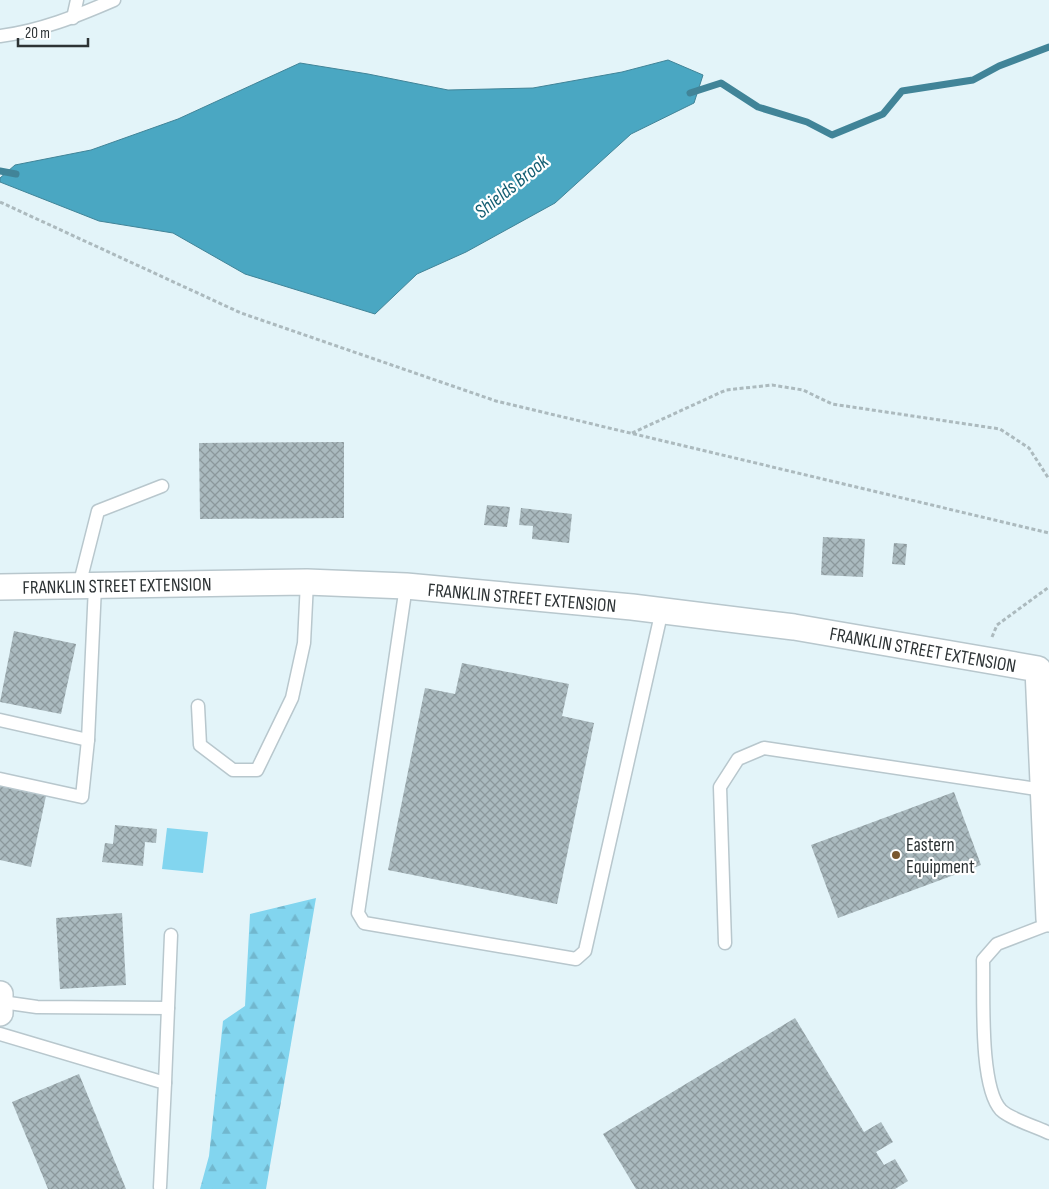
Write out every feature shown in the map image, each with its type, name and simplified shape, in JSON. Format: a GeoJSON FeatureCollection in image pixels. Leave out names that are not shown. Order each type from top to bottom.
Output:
{"type":"FeatureCollection","features":[{"type":"Feature","properties":{"kind":"street","name":"FRANKLIN STREET EXTENSION"},"geometry":{"type":"LineString","coordinates":[[0,587],[307,582],[406,586],[662,610],[794,627],[1038,669],[1043,790]]}},
{"type":"Feature","properties":{"kind":"street"},"geometry":{"type":"LineString","coordinates":[[1043,790],[1049,919]]}},
{"type":"Feature","properties":{"kind":"lane"},"geometry":{"type":"LineString","coordinates":[[73,18],[76,0]]}},
{"type":"Feature","properties":{"kind":"lane"},"geometry":{"type":"LineString","coordinates":[[0,36],[20,34],[73,18],[114,0]]}},
{"type":"Feature","properties":{"kind":"lane"},"geometry":{"type":"LineString","coordinates":[[0,779],[82,797],[88,740],[87,586],[98,511],[162,486]]}},
{"type":"Feature","properties":{"kind":"lane"},"geometry":{"type":"LineString","coordinates":[[198,706],[200,745],[233,770],[257,770],[292,698],[304,643],[307,582]]}},
{"type":"Feature","properties":{"kind":"lane"},"geometry":{"type":"LineString","coordinates":[[406,586],[358,913],[364,924],[576,959],[585,951],[662,610]]}},
{"type":"Feature","properties":{"kind":"lane"},"geometry":{"type":"LineString","coordinates":[[0,720],[88,740]]}},
{"type":"Feature","properties":{"kind":"lane"},"geometry":{"type":"LineString","coordinates":[[725,944],[720,787],[738,759],[764,748],[1043,790]]}},
{"type":"Feature","properties":{"kind":"lane"},"geometry":{"type":"LineString","coordinates":[[1049,924],[997,944],[983,960],[986,1068],[990,1092],[1002,1110],[1049,1133]]}},
{"type":"Feature","properties":{"kind":"lane"},"geometry":{"type":"LineString","coordinates":[[160,1187],[171,935]]}},
{"type":"Feature","properties":{"kind":"lane"},"geometry":{"type":"LineString","coordinates":[[1,1003],[37,1007],[168,1008]]}},
{"type":"Feature","properties":{"kind":"lane"},"geometry":{"type":"LineString","coordinates":[[0,1034],[165,1083]]}},
{"type":"Feature","properties":{"kind":"path"},"geometry":{"type":"LineString","coordinates":[[0,202],[241,313],[496,401],[1049,533]]}},
{"type":"Feature","properties":{"kind":"path"},"geometry":{"type":"LineString","coordinates":[[631,434],[726,390],[772,385],[803,390],[832,404],[1000,429],[1029,448],[1049,479]]}},
{"type":"Feature","properties":{"kind":"path"},"geometry":{"type":"LineString","coordinates":[[984,659],[997,625],[1049,587]]}},
{"type":"Feature","properties":{"kind":"green space"},"geometry":{"type":"Polygon","coordinates":[[[167,828],[208,832],[203,873],[162,869],[167,828]]]}},
{"type":"Feature","properties":{"kind":"green space"},"geometry":{"type":"Polygon","coordinates":[[[316,898],[266,1189],[200,1189],[209,1156],[223,1021],[245,1006],[250,914],[316,898]]]}},
{"type":"Feature","properties":{"kind":"water"},"geometry":{"type":"Polygon","coordinates":[[[668,60],[703,75],[694,103],[631,134],[555,203],[466,252],[417,274],[375,314],[245,274],[173,233],[99,221],[0,182],[0,178],[15,165],[91,150],[178,119],[300,63],[448,90],[533,88],[622,72],[668,60]]]}},
{"type":"Feature","properties":{"kind":"building"},"geometry":{"type":"Polygon","coordinates":[[[344,442],[344,518],[200,519],[199,443],[344,442]]]}},
{"type":"Feature","properties":{"kind":"building"},"geometry":{"type":"Polygon","coordinates":[[[487,505],[510,507],[507,527],[484,525],[487,505]]]}},
{"type":"Feature","properties":{"kind":"building"},"geometry":{"type":"Polygon","coordinates":[[[521,508],[572,514],[569,543],[532,539],[533,526],[519,525],[521,508]]]}},
{"type":"Feature","properties":{"kind":"building"},"geometry":{"type":"Polygon","coordinates":[[[823,537],[865,539],[863,577],[821,575],[823,537]]]}},
{"type":"Feature","properties":{"kind":"building"},"geometry":{"type":"Polygon","coordinates":[[[894,543],[907,544],[905,565],[892,564],[894,543]]]}},
{"type":"Feature","properties":{"kind":"building"},"geometry":{"type":"Polygon","coordinates":[[[14,631],[76,644],[61,714],[0,702],[14,631]]]}},
{"type":"Feature","properties":{"kind":"building"},"geometry":{"type":"Polygon","coordinates":[[[462,663],[569,684],[562,716],[594,723],[557,904],[388,870],[425,688],[455,694],[462,663]]]}},
{"type":"Feature","properties":{"kind":"building"},"geometry":{"type":"Polygon","coordinates":[[[0,786],[46,796],[31,867],[0,860],[0,786]]]}},
{"type":"Feature","properties":{"kind":"building","name":"Eastern Equipment"},"geometry":{"type":"Polygon","coordinates":[[[954,792],[981,865],[838,918],[811,845],[954,792]]]}},
{"type":"Feature","properties":{"kind":"building"},"geometry":{"type":"Polygon","coordinates":[[[115,825],[157,829],[156,843],[145,842],[143,866],[102,862],[105,843],[113,844],[115,825]]]}},
{"type":"Feature","properties":{"kind":"building"},"geometry":{"type":"Polygon","coordinates":[[[122,913],[126,985],[60,989],[56,918],[122,913]]]}},
{"type":"Feature","properties":{"kind":"building"},"geometry":{"type":"Polygon","coordinates":[[[795,1018],[864,1132],[881,1122],[893,1142],[876,1152],[884,1165],[895,1159],[908,1181],[895,1189],[636,1189],[603,1134],[795,1018]]]}},
{"type":"Feature","properties":{"kind":"building"},"geometry":{"type":"Polygon","coordinates":[[[79,1074],[126,1189],[48,1189],[12,1102],[79,1074]]]}},
{"type":"Feature","properties":{"kind":"waterway","name":"Shields Brook"},"geometry":{"type":"LineString","coordinates":[[690,93],[721,83],[758,107],[807,122],[832,135],[883,114],[902,91],[973,80],[999,66],[1049,47]]}},
{"type":"Feature","properties":{"kind":"waterway","name":"Shields Brook"},"geometry":{"type":"LineString","coordinates":[[0,171],[16,174]]}},
{"type":"Feature","properties":{"kind":"place","name":"Eastern Equipment"},"geometry":{"type":"Point","coordinates":[896,855]}}]}
